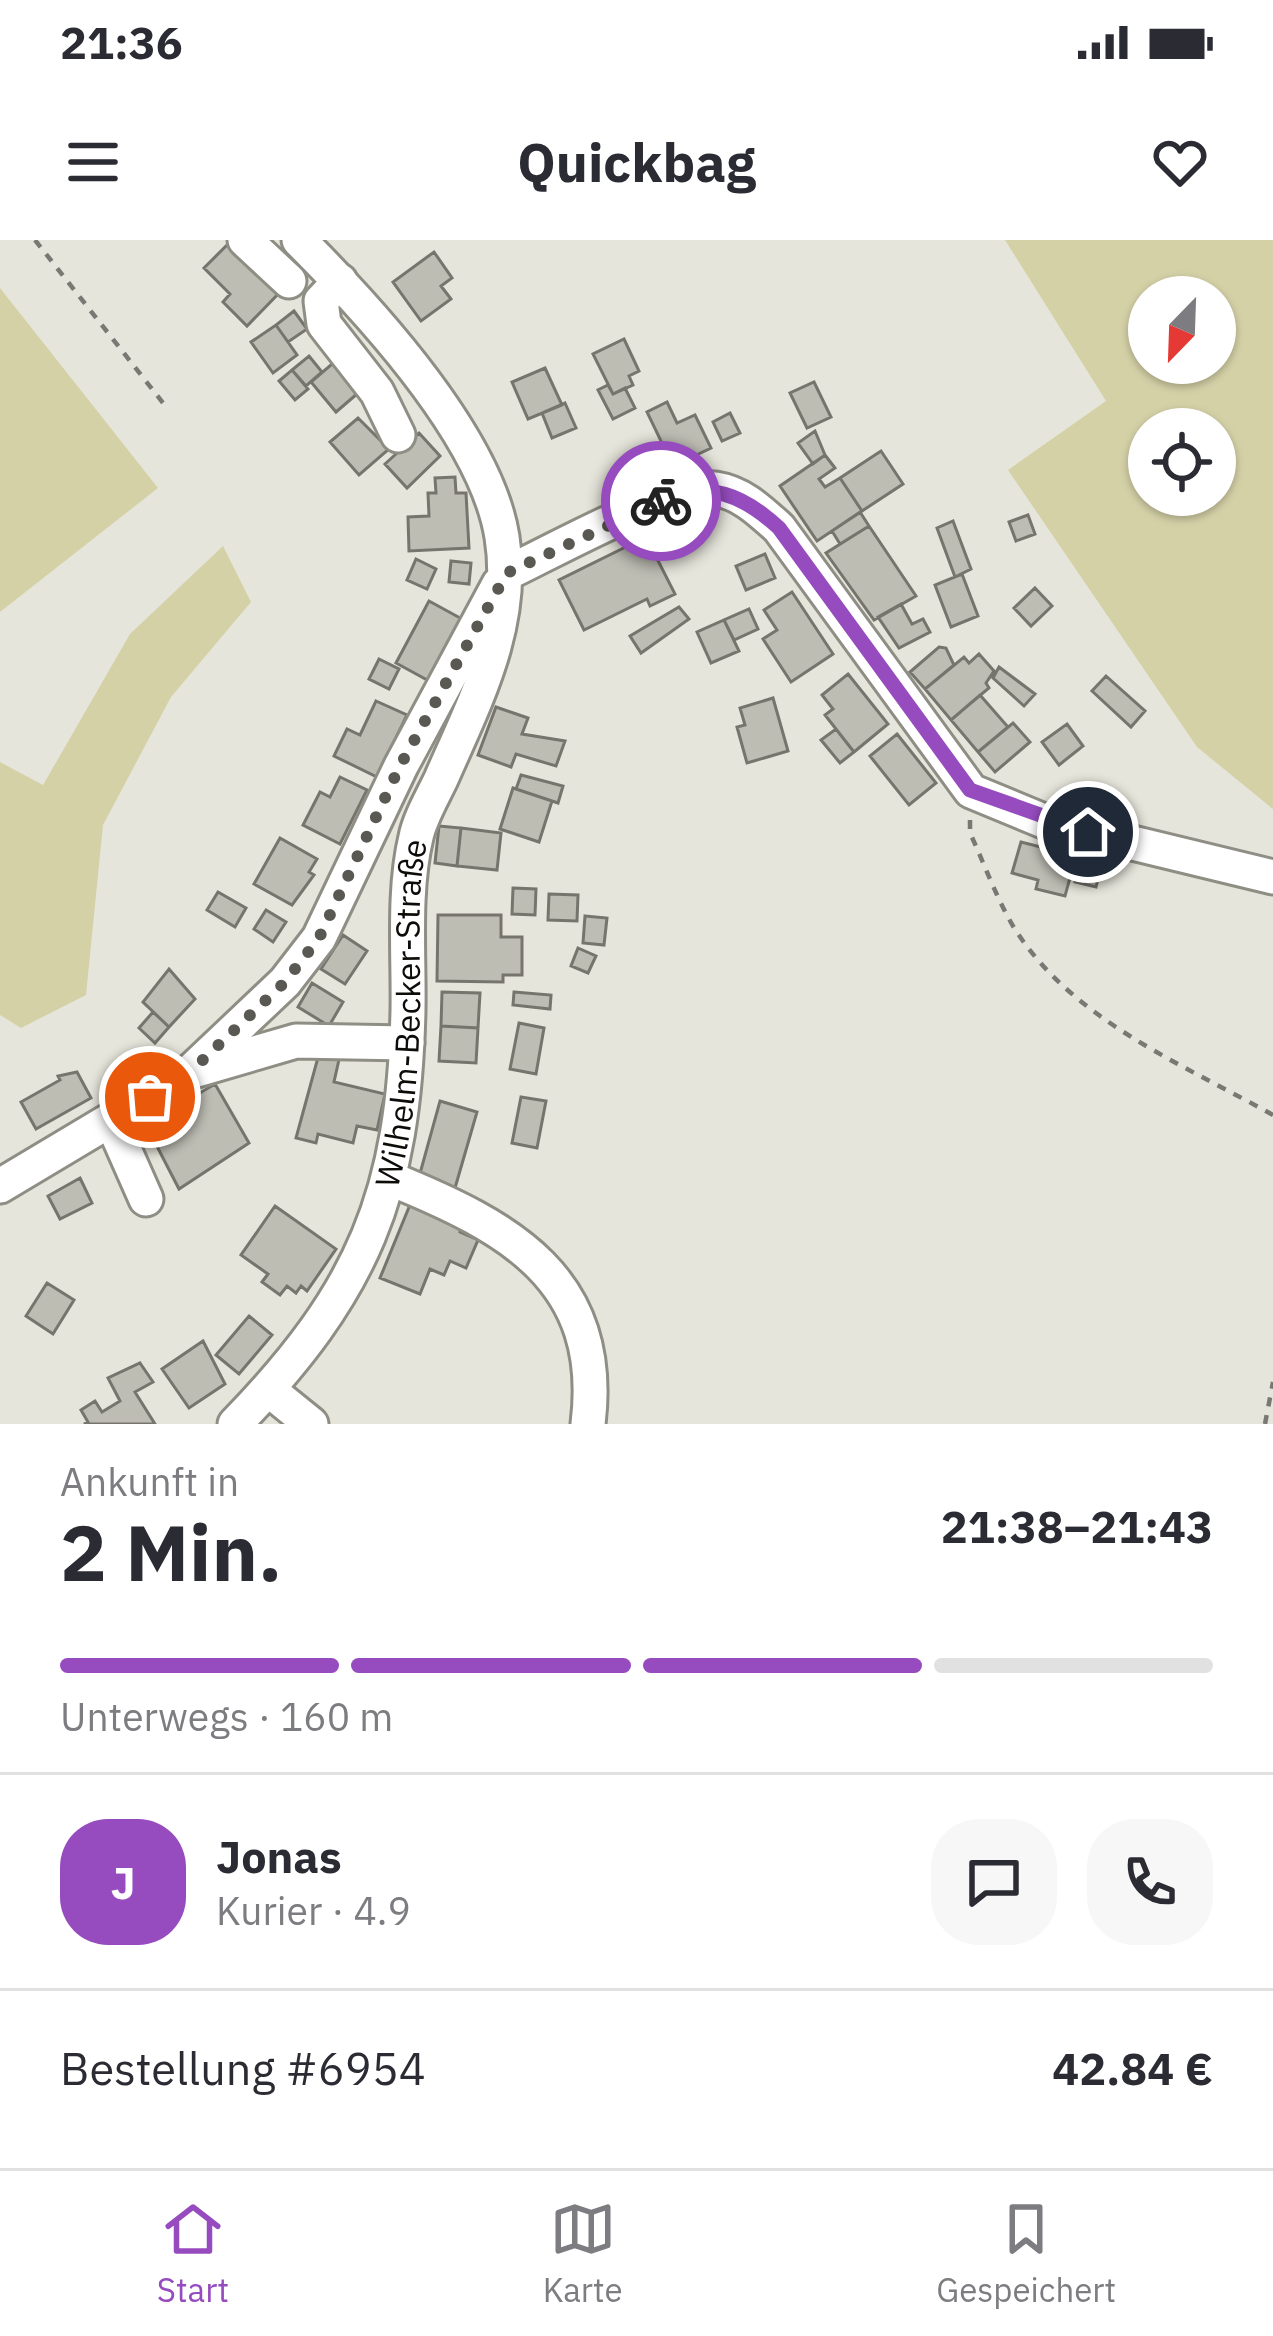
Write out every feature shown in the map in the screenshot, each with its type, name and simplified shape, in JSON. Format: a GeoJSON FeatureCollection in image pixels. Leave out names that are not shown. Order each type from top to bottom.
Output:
{"type":"FeatureCollection","features":[{"type":"Feature","properties":{"kind":"street"},"geometry":{"type":"LineString","coordinates":[[245,240],[289,281]]}},
{"type":"Feature","properties":{"kind":"street"},"geometry":{"type":"LineString","coordinates":[[299,240],[340,280],[474,462],[501,531],[507,573]]}},
{"type":"Feature","properties":{"kind":"street"},"geometry":{"type":"LineString","coordinates":[[340,280],[321,301],[324,324],[377,392],[398,435]]}},
{"type":"Feature","properties":{"kind":"street"},"geometry":{"type":"LineString","coordinates":[[0,1186],[189,1073],[285,982],[319,938],[400,766],[507,573],[676,494],[715,489],[751,502],[779,528],[970,790],[1046,822],[1273,877]]}},
{"type":"Feature","properties":{"kind":"street","name":"Wilhelm-Becker-Straße"},"geometry":{"type":"LineString","coordinates":[[236,1424],[307,1343],[360,1262],[391,1179],[407,1043],[416,834],[493,659],[507,573]]}},
{"type":"Feature","properties":{"kind":"street"},"geometry":{"type":"LineString","coordinates":[[189,1073],[296,1041],[407,1043]]}},
{"type":"Feature","properties":{"kind":"street"},"geometry":{"type":"LineString","coordinates":[[112,1122],[146,1199]]}},
{"type":"Feature","properties":{"kind":"street"},"geometry":{"type":"LineString","coordinates":[[391,1179],[457,1206],[517,1240],[577,1310],[587,1338],[588,1424]]}},
{"type":"Feature","properties":{"kind":"street"},"geometry":{"type":"LineString","coordinates":[[268,1390],[311,1424]]}},
{"type":"Feature","properties":{"kind":"path"},"geometry":{"type":"LineString","coordinates":[[35,240],[167,408]]}},
{"type":"Feature","properties":{"kind":"path"},"geometry":{"type":"LineString","coordinates":[[970,790],[970,833],[1014,926],[1054,977],[1123,1033],[1273,1115]]}},
{"type":"Feature","properties":{"kind":"path"},"geometry":{"type":"LineString","coordinates":[[1265,1424],[1273,1382]]}},
{"type":"Feature","properties":{"kind":"shaded area"},"geometry":{"type":"Polygon","coordinates":[[[1005,240],[1273,240],[1273,809],[1197,747],[1008,470],[1106,401],[1005,240]]]}},
{"type":"Feature","properties":{"kind":"shaded area"},"geometry":{"type":"Polygon","coordinates":[[[0,288],[158,488],[0,612],[0,288]]]}},
{"type":"Feature","properties":{"kind":"shaded area"},"geometry":{"type":"Polygon","coordinates":[[[223,546],[251,602],[171,697],[103,825],[86,995],[21,1028],[0,1015],[0,762],[43,785],[130,634],[223,546]]]}},
{"type":"Feature","properties":{"kind":"building"},"geometry":{"type":"Polygon","coordinates":[[[228,244],[281,291],[247,326],[223,302],[230,294],[204,268],[228,244]]]}},
{"type":"Feature","properties":{"kind":"building"},"geometry":{"type":"Polygon","coordinates":[[[434,252],[452,278],[441,286],[451,299],[421,321],[393,282],[434,252]]]}},
{"type":"Feature","properties":{"kind":"building"},"geometry":{"type":"Polygon","coordinates":[[[294,311],[307,329],[288,342],[276,325],[294,311]]]}},
{"type":"Feature","properties":{"kind":"building"},"geometry":{"type":"Polygon","coordinates":[[[276,325],[297,355],[273,373],[251,342],[276,325]]]}},
{"type":"Feature","properties":{"kind":"building"},"geometry":{"type":"Polygon","coordinates":[[[624,339],[639,371],[629,376],[633,385],[613,394],[593,354],[624,339]]]}},
{"type":"Feature","properties":{"kind":"building"},"geometry":{"type":"Polygon","coordinates":[[[309,356],[322,372],[306,386],[292,370],[309,356]]]}},
{"type":"Feature","properties":{"kind":"building"},"geometry":{"type":"Polygon","coordinates":[[[339,358],[365,387],[336,412],[311,382],[339,358]]]}},
{"type":"Feature","properties":{"kind":"building"},"geometry":{"type":"Polygon","coordinates":[[[545,368],[562,405],[528,419],[512,382],[545,368]]]}},
{"type":"Feature","properties":{"kind":"building"},"geometry":{"type":"Polygon","coordinates":[[[292,370],[308,389],[295,400],[279,381],[292,370]]]}},
{"type":"Feature","properties":{"kind":"building"},"geometry":{"type":"Polygon","coordinates":[[[814,382],[831,417],[807,428],[790,393],[814,382]]]}},
{"type":"Feature","properties":{"kind":"building"},"geometry":{"type":"Polygon","coordinates":[[[608,385],[613,394],[625,388],[635,408],[613,419],[598,390],[608,385]]]}},
{"type":"Feature","properties":{"kind":"building"},"geometry":{"type":"Polygon","coordinates":[[[667,402],[677,423],[695,415],[711,448],[673,466],[647,412],[667,402]]]}},
{"type":"Feature","properties":{"kind":"building"},"geometry":{"type":"Polygon","coordinates":[[[565,403],[576,428],[552,438],[542,413],[565,403]]]}},
{"type":"Feature","properties":{"kind":"building"},"geometry":{"type":"Polygon","coordinates":[[[730,413],[740,433],[722,441],[713,422],[730,413]]]}},
{"type":"Feature","properties":{"kind":"building"},"geometry":{"type":"Polygon","coordinates":[[[358,418],[389,449],[359,475],[330,442],[358,418]]]}},
{"type":"Feature","properties":{"kind":"building"},"geometry":{"type":"Polygon","coordinates":[[[815,431],[825,455],[813,464],[798,443],[815,431]]]}},
{"type":"Feature","properties":{"kind":"building"},"geometry":{"type":"Polygon","coordinates":[[[419,433],[440,456],[407,488],[385,464],[419,433]]]}},
{"type":"Feature","properties":{"kind":"building"},"geometry":{"type":"Polygon","coordinates":[[[881,451],[903,484],[862,511],[840,478],[881,451]]]}},
{"type":"Feature","properties":{"kind":"building"},"geometry":{"type":"Polygon","coordinates":[[[825,455],[835,468],[819,479],[825,487],[840,478],[862,511],[817,541],[780,486],[825,455]]]}},
{"type":"Feature","properties":{"kind":"building"},"geometry":{"type":"Polygon","coordinates":[[[455,477],[456,493],[466,493],[469,548],[409,551],[408,517],[429,516],[428,493],[436,493],[435,478],[455,477]]]}},
{"type":"Feature","properties":{"kind":"building"},"geometry":{"type":"Polygon","coordinates":[[[860,512],[869,526],[840,544],[832,531],[860,512]]]}},
{"type":"Feature","properties":{"kind":"building"},"geometry":{"type":"Polygon","coordinates":[[[1028,515],[1035,534],[1016,541],[1009,522],[1028,515]]]}},
{"type":"Feature","properties":{"kind":"building"},"geometry":{"type":"Polygon","coordinates":[[[953,521],[971,569],[955,577],[937,528],[953,521]]]}},
{"type":"Feature","properties":{"kind":"building"},"geometry":{"type":"Polygon","coordinates":[[[869,526],[916,596],[874,620],[826,553],[869,526]]]}},
{"type":"Feature","properties":{"kind":"building"},"geometry":{"type":"Polygon","coordinates":[[[646,537],[675,594],[650,606],[647,599],[584,630],[559,580],[646,537]]]}},
{"type":"Feature","properties":{"kind":"building"},"geometry":{"type":"Polygon","coordinates":[[[765,554],[775,578],[746,590],[736,566],[765,554]]]}},
{"type":"Feature","properties":{"kind":"building"},"geometry":{"type":"Polygon","coordinates":[[[416,559],[436,569],[427,589],[407,580],[416,559]]]}},
{"type":"Feature","properties":{"kind":"building"},"geometry":{"type":"Polygon","coordinates":[[[451,561],[471,563],[469,584],[449,582],[451,561]]]}},
{"type":"Feature","properties":{"kind":"building"},"geometry":{"type":"Polygon","coordinates":[[[962,574],[978,616],[951,627],[935,585],[962,574]]]}},
{"type":"Feature","properties":{"kind":"building"},"geometry":{"type":"Polygon","coordinates":[[[1035,588],[1052,606],[1031,626],[1014,608],[1035,588]]]}},
{"type":"Feature","properties":{"kind":"building"},"geometry":{"type":"Polygon","coordinates":[[[792,592],[833,654],[791,682],[763,639],[777,630],[764,610],[792,592]]]}},
{"type":"Feature","properties":{"kind":"building"},"geometry":{"type":"Polygon","coordinates":[[[429,601],[462,619],[429,681],[396,663],[429,601]]]}},
{"type":"Feature","properties":{"kind":"building"},"geometry":{"type":"Polygon","coordinates":[[[901,604],[912,624],[923,619],[930,632],[899,648],[878,617],[901,604]]]}},
{"type":"Feature","properties":{"kind":"building"},"geometry":{"type":"Polygon","coordinates":[[[679,607],[689,619],[641,653],[630,636],[679,607]]]}},
{"type":"Feature","properties":{"kind":"building"},"geometry":{"type":"Polygon","coordinates":[[[749,609],[758,629],[734,640],[724,620],[749,609]]]}},
{"type":"Feature","properties":{"kind":"building"},"geometry":{"type":"Polygon","coordinates":[[[724,620],[739,651],[711,663],[697,632],[724,620]]]}},
{"type":"Feature","properties":{"kind":"building"},"geometry":{"type":"Polygon","coordinates":[[[939,647],[946,648],[954,665],[925,689],[910,672],[939,647]]]}},
{"type":"Feature","properties":{"kind":"building"},"geometry":{"type":"Polygon","coordinates":[[[979,654],[994,671],[986,683],[989,688],[951,720],[925,689],[964,657],[969,663],[979,654]]]}},
{"type":"Feature","properties":{"kind":"building"},"geometry":{"type":"Polygon","coordinates":[[[379,659],[399,669],[389,689],[369,679],[379,659]]]}},
{"type":"Feature","properties":{"kind":"building"},"geometry":{"type":"Polygon","coordinates":[[[999,667],[1035,694],[1024,706],[993,678],[999,667]]]}},
{"type":"Feature","properties":{"kind":"building"},"geometry":{"type":"Polygon","coordinates":[[[848,674],[888,724],[854,752],[825,715],[833,709],[822,695],[848,674]]]}},
{"type":"Feature","properties":{"kind":"building"},"geometry":{"type":"Polygon","coordinates":[[[1106,676],[1145,711],[1131,727],[1092,691],[1106,676]]]}},
{"type":"Feature","properties":{"kind":"building"},"geometry":{"type":"Polygon","coordinates":[[[980,695],[1008,727],[978,752],[951,720],[980,695]]]}},
{"type":"Feature","properties":{"kind":"building"},"geometry":{"type":"Polygon","coordinates":[[[773,698],[788,751],[747,763],[737,727],[745,725],[740,708],[773,698]]]}},
{"type":"Feature","properties":{"kind":"building"},"geometry":{"type":"Polygon","coordinates":[[[376,701],[407,715],[377,777],[334,756],[347,729],[360,735],[376,701]]]}},
{"type":"Feature","properties":{"kind":"building"},"geometry":{"type":"Polygon","coordinates":[[[496,707],[528,718],[522,734],[565,741],[556,766],[516,754],[511,767],[478,755],[496,707]]]}},
{"type":"Feature","properties":{"kind":"building"},"geometry":{"type":"Polygon","coordinates":[[[1013,723],[1030,742],[995,772],[978,752],[1013,723]]]}},
{"type":"Feature","properties":{"kind":"building"},"geometry":{"type":"Polygon","coordinates":[[[1067,724],[1083,746],[1059,765],[1042,742],[1067,724]]]}},
{"type":"Feature","properties":{"kind":"building"},"geometry":{"type":"Polygon","coordinates":[[[836,729],[854,752],[840,763],[821,740],[836,729]]]}},
{"type":"Feature","properties":{"kind":"building"},"geometry":{"type":"Polygon","coordinates":[[[897,734],[936,783],[909,805],[870,756],[897,734]]]}},
{"type":"Feature","properties":{"kind":"building"},"geometry":{"type":"Polygon","coordinates":[[[521,775],[563,786],[558,803],[516,789],[521,775]]]}},
{"type":"Feature","properties":{"kind":"building"},"geometry":{"type":"Polygon","coordinates":[[[340,777],[367,790],[340,844],[303,825],[320,792],[330,797],[340,777]]]}},
{"type":"Feature","properties":{"kind":"building"},"geometry":{"type":"Polygon","coordinates":[[[513,788],[552,801],[539,842],[500,829],[513,788]]]}},
{"type":"Feature","properties":{"kind":"building"},"geometry":{"type":"Polygon","coordinates":[[[439,826],[461,828],[457,866],[435,863],[439,826]]]}},
{"type":"Feature","properties":{"kind":"building"},"geometry":{"type":"Polygon","coordinates":[[[461,828],[501,833],[497,870],[457,866],[461,828]]]}},
{"type":"Feature","properties":{"kind":"building"},"geometry":{"type":"Polygon","coordinates":[[[280,838],[317,859],[309,872],[314,875],[292,905],[254,884],[280,838]]]}},
{"type":"Feature","properties":{"kind":"building"},"geometry":{"type":"Polygon","coordinates":[[[1021,842],[1076,856],[1065,896],[1036,889],[1038,880],[1012,873],[1021,842]]]}},
{"type":"Feature","properties":{"kind":"building"},"geometry":{"type":"Polygon","coordinates":[[[1081,857],[1102,862],[1096,887],[1075,882],[1081,857]]]}},
{"type":"Feature","properties":{"kind":"building"},"geometry":{"type":"Polygon","coordinates":[[[513,888],[536,889],[535,915],[512,914],[513,888]]]}},
{"type":"Feature","properties":{"kind":"building"},"geometry":{"type":"Polygon","coordinates":[[[218,892],[246,908],[235,927],[207,910],[218,892]]]}},
{"type":"Feature","properties":{"kind":"building"},"geometry":{"type":"Polygon","coordinates":[[[549,894],[578,895],[577,921],[548,920],[549,894]]]}},
{"type":"Feature","properties":{"kind":"building"},"geometry":{"type":"Polygon","coordinates":[[[266,910],[286,922],[273,942],[254,929],[266,910]]]}},
{"type":"Feature","properties":{"kind":"building"},"geometry":{"type":"Polygon","coordinates":[[[438,915],[501,915],[501,937],[522,937],[522,975],[503,975],[503,982],[437,981],[438,915]]]}},
{"type":"Feature","properties":{"kind":"building"},"geometry":{"type":"Polygon","coordinates":[[[585,916],[607,918],[604,945],[583,943],[585,916]]]}},
{"type":"Feature","properties":{"kind":"building"},"geometry":{"type":"Polygon","coordinates":[[[343,935],[367,951],[345,984],[321,969],[343,935]]]}},
{"type":"Feature","properties":{"kind":"building"},"geometry":{"type":"Polygon","coordinates":[[[578,948],[596,956],[588,973],[571,966],[578,948]]]}},
{"type":"Feature","properties":{"kind":"building"},"geometry":{"type":"Polygon","coordinates":[[[169,969],[195,999],[169,1027],[143,1002],[169,969]]]}},
{"type":"Feature","properties":{"kind":"building"},"geometry":{"type":"Polygon","coordinates":[[[312,983],[343,1002],[329,1026],[298,1007],[312,983]]]}},
{"type":"Feature","properties":{"kind":"building"},"geometry":{"type":"Polygon","coordinates":[[[442,992],[480,993],[478,1028],[441,1026],[442,992]]]}},
{"type":"Feature","properties":{"kind":"building"},"geometry":{"type":"Polygon","coordinates":[[[514,992],[551,995],[550,1009],[513,1005],[514,992]]]}},
{"type":"Feature","properties":{"kind":"building"},"geometry":{"type":"Polygon","coordinates":[[[153,1012],[169,1027],[155,1043],[139,1028],[153,1012]]]}},
{"type":"Feature","properties":{"kind":"building"},"geometry":{"type":"Polygon","coordinates":[[[519,1023],[544,1028],[536,1074],[510,1069],[519,1023]]]}},
{"type":"Feature","properties":{"kind":"building"},"geometry":{"type":"Polygon","coordinates":[[[441,1026],[478,1028],[476,1063],[439,1061],[441,1026]]]}},
{"type":"Feature","properties":{"kind":"building"},"geometry":{"type":"Polygon","coordinates":[[[320,1050],[340,1055],[334,1082],[385,1094],[377,1130],[357,1126],[353,1143],[318,1134],[316,1143],[296,1138],[320,1050]]]}},
{"type":"Feature","properties":{"kind":"building"},"geometry":{"type":"Polygon","coordinates":[[[77,1072],[91,1098],[36,1129],[21,1102],[60,1080],[58,1076],[77,1072]]]}},
{"type":"Feature","properties":{"kind":"building"},"geometry":{"type":"Polygon","coordinates":[[[215,1084],[249,1143],[179,1189],[146,1125],[215,1084]]]}},
{"type":"Feature","properties":{"kind":"building"},"geometry":{"type":"Polygon","coordinates":[[[521,1097],[546,1101],[537,1148],[512,1143],[521,1097]]]}},
{"type":"Feature","properties":{"kind":"building"},"geometry":{"type":"Polygon","coordinates":[[[440,1101],[477,1112],[455,1188],[419,1177],[440,1101]]]}},
{"type":"Feature","properties":{"kind":"building"},"geometry":{"type":"Polygon","coordinates":[[[80,1178],[92,1203],[60,1219],[48,1196],[80,1178]]]}},
{"type":"Feature","properties":{"kind":"building"},"geometry":{"type":"Polygon","coordinates":[[[414,1195],[466,1216],[460,1232],[478,1240],[466,1268],[450,1261],[444,1275],[430,1269],[420,1294],[380,1278],[414,1195]]]}},
{"type":"Feature","properties":{"kind":"building"},"geometry":{"type":"Polygon","coordinates":[[[275,1206],[336,1249],[307,1291],[301,1286],[296,1293],[287,1286],[280,1295],[262,1282],[268,1274],[241,1255],[275,1206]]]}},
{"type":"Feature","properties":{"kind":"building"},"geometry":{"type":"Polygon","coordinates":[[[47,1283],[74,1300],[53,1334],[26,1316],[47,1283]]]}},
{"type":"Feature","properties":{"kind":"building"},"geometry":{"type":"Polygon","coordinates":[[[249,1316],[272,1335],[239,1374],[216,1355],[249,1316]]]}},
{"type":"Feature","properties":{"kind":"building"},"geometry":{"type":"Polygon","coordinates":[[[203,1341],[225,1384],[189,1408],[162,1369],[203,1341]]]}},
{"type":"Feature","properties":{"kind":"building"},"geometry":{"type":"Polygon","coordinates":[[[140,1363],[153,1382],[135,1392],[155,1424],[84,1424],[88,1422],[81,1410],[95,1401],[102,1412],[120,1401],[108,1378],[140,1363]]]}},
{"type":"Feature","properties":{"kind":"way so far"},"geometry":{"type":"LineString","coordinates":[[150,1097],[189,1073],[285,982],[319,938],[400,766],[507,573],[661,501]]}},
{"type":"Feature","properties":{"kind":"route"},"geometry":{"type":"LineString","coordinates":[[661,501],[715,489],[751,502],[779,528],[970,790],[1046,822],[1088,832]]}}]}
